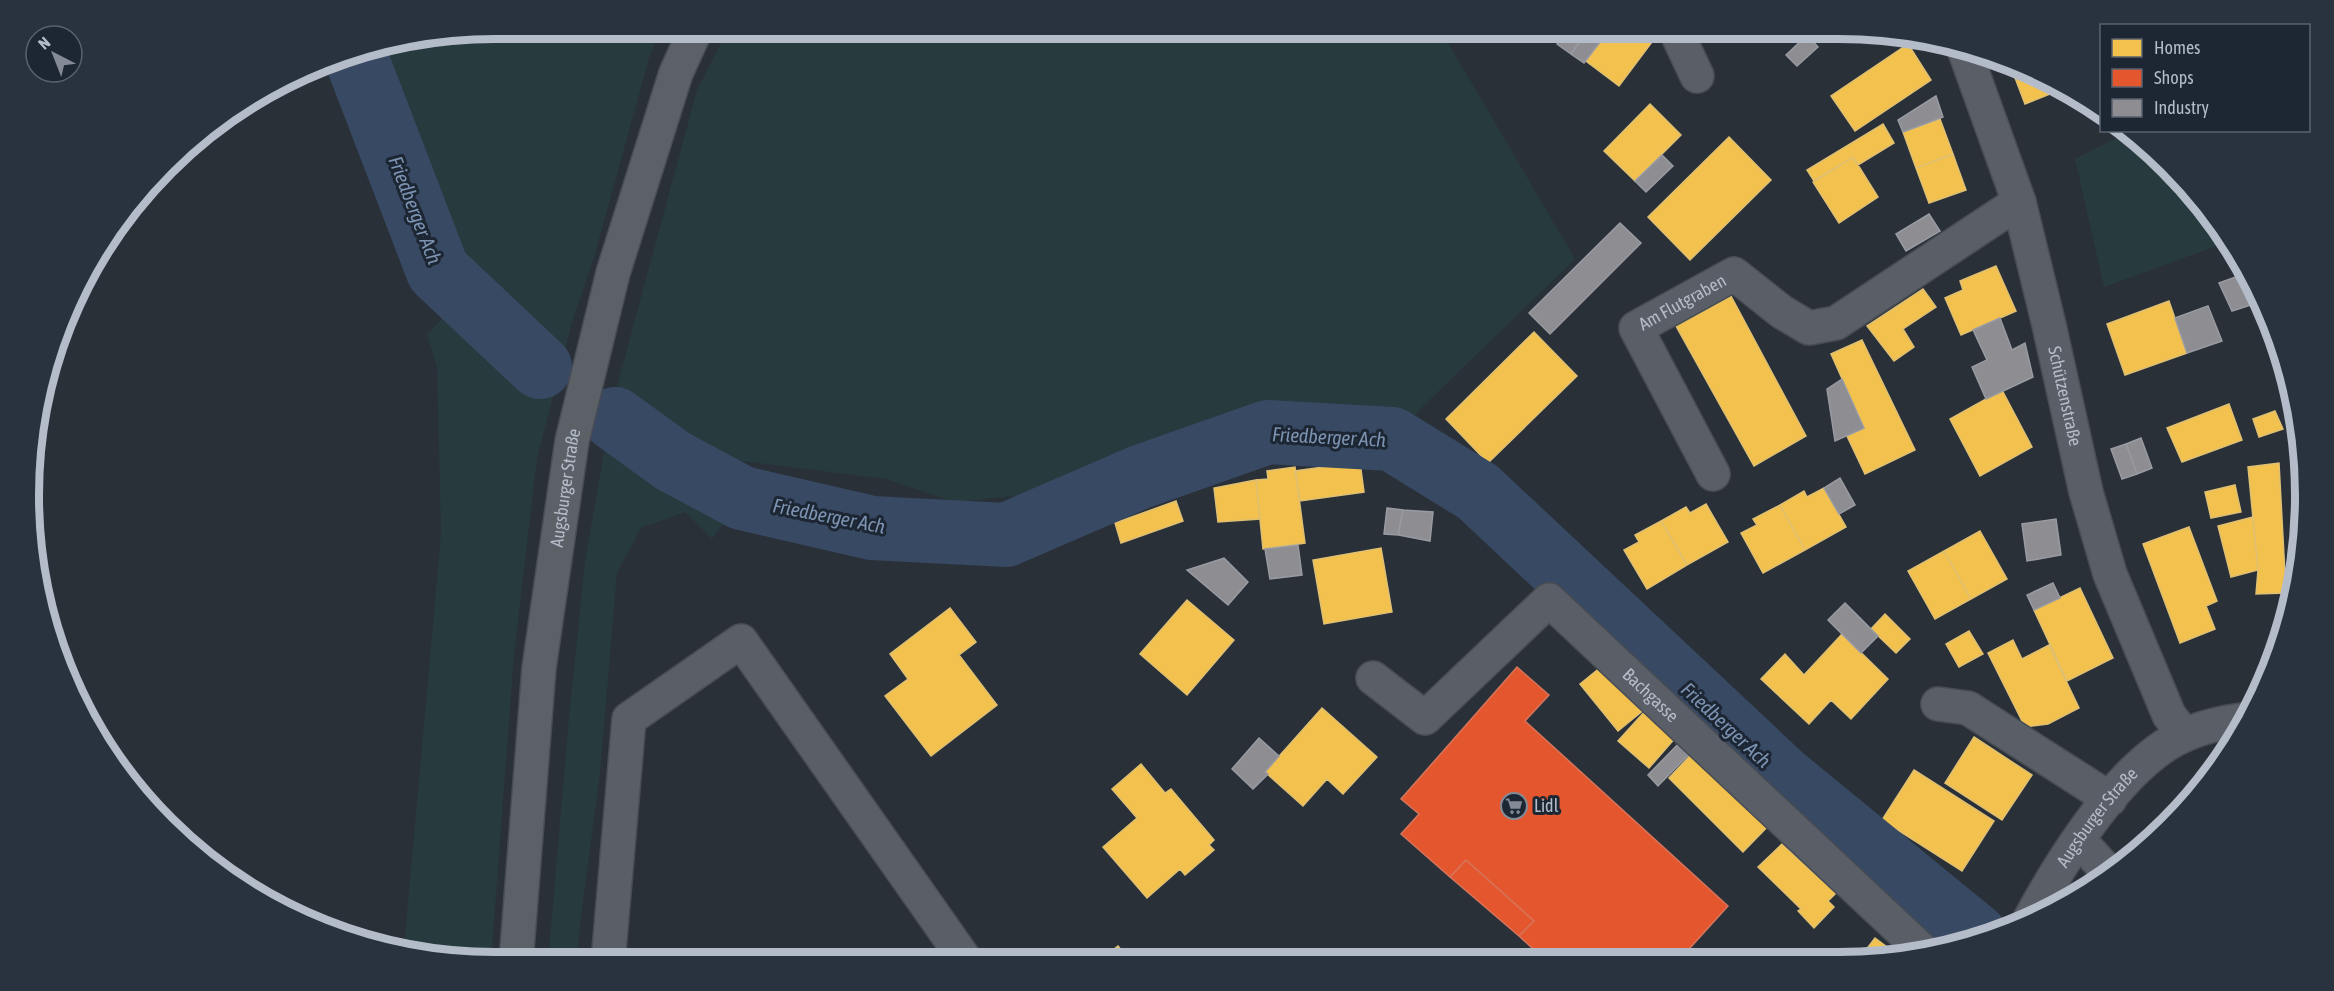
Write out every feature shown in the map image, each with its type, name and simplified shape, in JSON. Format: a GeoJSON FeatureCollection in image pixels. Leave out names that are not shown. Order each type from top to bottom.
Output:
{"type":"FeatureCollection","features":[{"type":"Feature","properties":{"kind":"main road","name":"Augsburger Straße"},"geometry":{"type":"LineString","coordinates":[[517,952],[539,668],[572,441],[587,371],[613,273],[676,73],[691,39]]}},
{"type":"Feature","properties":{"kind":"street"},"geometry":{"type":"LineString","coordinates":[[1680,39],[1697,76]]}},
{"type":"Feature","properties":{"kind":"street","name":"Schützenstraße"},"geometry":{"type":"LineString","coordinates":[[1967,58],[2019,202],[2086,492],[2110,574],[2169,716],[2184,735]]}},
{"type":"Feature","properties":{"kind":"street","name":"Am Flutgraben"},"geometry":{"type":"LineString","coordinates":[[1713,474],[1636,328],[1734,274],[1782,312],[1809,328],[1836,323],[2019,202]]}},
{"type":"Feature","properties":{"kind":"street","name":"Bachgasse"},"geometry":{"type":"LineString","coordinates":[[1373,678],[1425,718],[1549,600],[1916,945]]}},
{"type":"Feature","properties":{"kind":"street"},"geometry":{"type":"LineString","coordinates":[[609,952],[629,719],[741,641],[960,952]]}},
{"type":"Feature","properties":{"kind":"street"},"geometry":{"type":"LineString","coordinates":[[1938,704],[1968,708],[2110,799]]}},
{"type":"Feature","properties":{"kind":"street","name":"Augsburger Straße"},"geometry":{"type":"LineString","coordinates":[[2037,906],[2079,840],[2110,799],[2156,751],[2184,735],[2215,723],[2236,721]]}},
{"type":"Feature","properties":{"kind":"street"},"geometry":{"type":"LineString","coordinates":[[2079,840],[2104,867]]}},
{"type":"Feature","properties":{"kind":"green space"},"geometry":{"type":"Polygon","coordinates":[[[657,39],[649,58],[595,254],[572,322],[537,459],[514,655],[492,952],[436,948],[404,943],[441,534],[437,367],[427,334],[447,314],[335,69],[406,48],[466,40],[657,39]]]}},
{"type":"Feature","properties":{"kind":"green space"},"geometry":{"type":"Polygon","coordinates":[[[723,39],[1446,39],[1575,259],[1402,427],[1295,401],[1035,494],[955,502],[886,479],[733,460],[613,401],[697,90],[723,39]]]}},
{"type":"Feature","properties":{"kind":"green space"},"geometry":{"type":"Polygon","coordinates":[[[2120,136],[2182,195],[2220,245],[2104,287],[2075,159],[2120,136]]]}},
{"type":"Feature","properties":{"kind":"green space"},"geometry":{"type":"Polygon","coordinates":[[[607,445],[662,475],[717,495],[737,506],[712,539],[685,512],[641,528],[617,573],[600,773],[578,952],[549,952],[585,561],[607,445]]]}},
{"type":"Feature","properties":{"kind":"building: Homes"},"geometry":{"type":"Polygon","coordinates":[[[1602,39],[1654,39],[1619,86],[1586,61],[1602,39]]]}},
{"type":"Feature","properties":{"kind":"building: Homes"},"geometry":{"type":"Polygon","coordinates":[[[1907,45],[1931,80],[1855,131],[1831,96],[1907,45]]]}},
{"type":"Feature","properties":{"kind":"building: Homes"},"geometry":{"type":"Polygon","coordinates":[[[2014,74],[2053,93],[2025,104],[2014,74]]]}},
{"type":"Feature","properties":{"kind":"building: Homes"},"geometry":{"type":"Polygon","coordinates":[[[1650,104],[1681,135],[1635,181],[1604,151],[1650,104]]]}},
{"type":"Feature","properties":{"kind":"building: Homes"},"geometry":{"type":"Polygon","coordinates":[[[1940,119],[1953,154],[1916,168],[1903,132],[1940,119]]]}},
{"type":"Feature","properties":{"kind":"building: Homes"},"geometry":{"type":"Polygon","coordinates":[[[1883,124],[1894,143],[1858,165],[1853,157],[1814,181],[1807,170],[1883,124]]]}},
{"type":"Feature","properties":{"kind":"building: Homes"},"geometry":{"type":"Polygon","coordinates":[[[1729,137],[1771,180],[1690,260],[1648,217],[1729,137]]]}},
{"type":"Feature","properties":{"kind":"building: Homes"},"geometry":{"type":"Polygon","coordinates":[[[1953,154],[1966,190],[1929,203],[1916,168],[1953,154]]]}},
{"type":"Feature","properties":{"kind":"building: Homes"},"geometry":{"type":"Polygon","coordinates":[[[1853,157],[1878,197],[1839,223],[1813,182],[1853,157]]]}},
{"type":"Feature","properties":{"kind":"building: Homes"},"geometry":{"type":"Polygon","coordinates":[[[1996,266],[2016,311],[1961,335],[1945,298],[1963,290],[1960,281],[1996,266]]]}},
{"type":"Feature","properties":{"kind":"building: Homes"},"geometry":{"type":"Polygon","coordinates":[[[1923,289],[1936,307],[1903,329],[1914,347],[1894,361],[1867,326],[1923,289]]]}},
{"type":"Feature","properties":{"kind":"building: Homes"},"geometry":{"type":"Polygon","coordinates":[[[1731,296],[1806,436],[1754,466],[1676,326],[1731,296]]]}},
{"type":"Feature","properties":{"kind":"building: Homes"},"geometry":{"type":"Polygon","coordinates":[[[2169,301],[2187,353],[2125,375],[2107,324],[2169,301]]]}},
{"type":"Feature","properties":{"kind":"building: Homes"},"geometry":{"type":"Polygon","coordinates":[[[1534,332],[1577,376],[1488,463],[1446,419],[1534,332]]]}},
{"type":"Feature","properties":{"kind":"building: Homes"},"geometry":{"type":"Polygon","coordinates":[[[1862,340],[1915,450],[1865,474],[1847,436],[1864,428],[1831,354],[1862,340]]]}},
{"type":"Feature","properties":{"kind":"building: Homes"},"geometry":{"type":"Polygon","coordinates":[[[2002,390],[2032,447],[1980,476],[1950,419],[2002,390]]]}},
{"type":"Feature","properties":{"kind":"building: Homes"},"geometry":{"type":"Polygon","coordinates":[[[2229,404],[2242,440],[2182,462],[2167,428],[2229,404]]]}},
{"type":"Feature","properties":{"kind":"building: Homes"},"geometry":{"type":"Polygon","coordinates":[[[2275,411],[2283,429],[2259,437],[2253,419],[2275,411]]]}},
{"type":"Feature","properties":{"kind":"building: Homes"},"geometry":{"type":"Polygon","coordinates":[[[1360,462],[1364,492],[1300,501],[1295,471],[1360,462]]]}},
{"type":"Feature","properties":{"kind":"building: Homes"},"geometry":{"type":"Polygon","coordinates":[[[2279,463],[2286,586],[2284,593],[2256,594],[2258,570],[2248,467],[2279,463]]]}},
{"type":"Feature","properties":{"kind":"building: Homes"},"geometry":{"type":"Polygon","coordinates":[[[1295,467],[1305,543],[1263,549],[1256,480],[1268,479],[1267,471],[1295,467]]]}},
{"type":"Feature","properties":{"kind":"building: Homes"},"geometry":{"type":"Polygon","coordinates":[[[1256,480],[1260,519],[1218,522],[1214,488],[1256,480]]]}},
{"type":"Feature","properties":{"kind":"building: Homes"},"geometry":{"type":"Polygon","coordinates":[[[2235,485],[2241,512],[2211,518],[2205,492],[2235,485]]]}},
{"type":"Feature","properties":{"kind":"building: Homes"},"geometry":{"type":"Polygon","coordinates":[[[1824,488],[1846,527],[1805,550],[1780,505],[1804,491],[1807,497],[1824,488]]]}},
{"type":"Feature","properties":{"kind":"building: Homes"},"geometry":{"type":"Polygon","coordinates":[[[1176,501],[1183,521],[1121,543],[1115,523],[1176,501]]]}},
{"type":"Feature","properties":{"kind":"building: Homes"},"geometry":{"type":"Polygon","coordinates":[[[1706,504],[1728,542],[1687,565],[1661,521],[1686,507],[1690,513],[1706,504]]]}},
{"type":"Feature","properties":{"kind":"building: Homes"},"geometry":{"type":"Polygon","coordinates":[[[1780,505],[1805,550],[1763,573],[1741,533],[1757,525],[1753,519],[1780,505]]]}},
{"type":"Feature","properties":{"kind":"building: Homes"},"geometry":{"type":"Polygon","coordinates":[[[2253,517],[2258,570],[2231,577],[2218,526],[2253,517]]]}},
{"type":"Feature","properties":{"kind":"building: Homes"},"geometry":{"type":"Polygon","coordinates":[[[1661,521],[1687,565],[1647,589],[1624,550],[1639,542],[1635,535],[1661,521]]]}},
{"type":"Feature","properties":{"kind":"building: Homes"},"geometry":{"type":"Polygon","coordinates":[[[2189,527],[2217,601],[2206,606],[2215,629],[2180,643],[2143,544],[2189,527]]]}},
{"type":"Feature","properties":{"kind":"building: Homes"},"geometry":{"type":"Polygon","coordinates":[[[1980,531],[2007,579],[1971,599],[1944,551],[1980,531]]]}},
{"type":"Feature","properties":{"kind":"building: Homes"},"geometry":{"type":"Polygon","coordinates":[[[1381,548],[1392,612],[1324,624],[1313,560],[1381,548]]]}},
{"type":"Feature","properties":{"kind":"building: Homes"},"geometry":{"type":"Polygon","coordinates":[[[1944,551],[1971,599],[1935,619],[1908,571],[1944,551]]]}},
{"type":"Feature","properties":{"kind":"building: Homes"},"geometry":{"type":"Polygon","coordinates":[[[2080,588],[2113,658],[2067,681],[2034,610],[2080,588]]]}},
{"type":"Feature","properties":{"kind":"building: Homes"},"geometry":{"type":"Polygon","coordinates":[[[1187,600],[1234,640],[1187,695],[1140,654],[1187,600]]]}},
{"type":"Feature","properties":{"kind":"building: Homes"},"geometry":{"type":"Polygon","coordinates":[[[950,608],[976,642],[959,655],[997,705],[931,756],[885,696],[908,679],[890,654],[950,608]]]}},
{"type":"Feature","properties":{"kind":"building: Homes"},"geometry":{"type":"Polygon","coordinates":[[[1885,614],[1910,639],[1896,653],[1871,629],[1885,614]]]}},
{"type":"Feature","properties":{"kind":"building: Homes"},"geometry":{"type":"Polygon","coordinates":[[[1969,631],[1983,654],[1959,667],[1946,644],[1969,631]]]}},
{"type":"Feature","properties":{"kind":"building: Homes"},"geometry":{"type":"Polygon","coordinates":[[[1842,634],[1888,679],[1851,719],[1831,700],[1809,724],[1761,679],[1785,654],[1804,675],[1842,634]]]}},
{"type":"Feature","properties":{"kind":"building: Homes"},"geometry":{"type":"Polygon","coordinates":[[[2013,640],[2022,659],[2049,645],[2079,708],[2048,724],[2025,727],[1988,653],[2013,640]]]}},
{"type":"Feature","properties":{"kind":"building: Homes"},"geometry":{"type":"Polygon","coordinates":[[[1607,662],[1645,709],[1618,731],[1580,684],[1607,662]]]}},
{"type":"Feature","properties":{"kind":"building: Homes"},"geometry":{"type":"Polygon","coordinates":[[[1322,708],[1377,757],[1343,794],[1327,779],[1303,806],[1265,772],[1322,708]]]}},
{"type":"Feature","properties":{"kind":"building: Homes"},"geometry":{"type":"Polygon","coordinates":[[[1646,710],[1676,737],[1649,768],[1618,741],[1646,710]]]}},
{"type":"Feature","properties":{"kind":"building: Homes"},"geometry":{"type":"Polygon","coordinates":[[[1974,737],[2032,775],[2002,820],[1945,783],[1974,737]]]}},
{"type":"Feature","properties":{"kind":"building: Homes"},"geometry":{"type":"Polygon","coordinates":[[[1699,746],[1774,820],[1743,852],[1669,778],[1699,746]]]}},
{"type":"Feature","properties":{"kind":"building: Homes"},"geometry":{"type":"Polygon","coordinates":[[[1141,764],[1165,793],[1171,789],[1214,840],[1209,845],[1214,850],[1185,875],[1180,869],[1147,898],[1103,847],[1137,818],[1112,789],[1141,764]]]}},
{"type":"Feature","properties":{"kind":"building: Homes"},"geometry":{"type":"Polygon","coordinates":[[[1914,770],[1994,821],[1962,871],[1882,820],[1914,770]]]}},
{"type":"Feature","properties":{"kind":"building: Homes"},"geometry":{"type":"Polygon","coordinates":[[[1782,844],[1836,893],[1828,901],[1834,907],[1814,928],[1798,911],[1801,909],[1758,867],[1782,844]]]}},
{"type":"Feature","properties":{"kind":"building: Homes"},"geometry":{"type":"Polygon","coordinates":[[[1875,938],[1890,949],[1868,951],[1865,951],[1875,938]]]}},
{"type":"Feature","properties":{"kind":"building: Homes"},"geometry":{"type":"Polygon","coordinates":[[[1118,946],[1123,952],[1110,952],[1118,946]]]}},
{"type":"Feature","properties":{"kind":"building: Shops","name":"Lidl"},"geometry":{"type":"Polygon","coordinates":[[[1517,667],[1549,695],[1525,721],[1728,906],[1686,952],[1536,952],[1519,936],[1534,921],[1466,860],[1450,877],[1401,834],[1419,814],[1401,799],[1517,667]]]}},
{"type":"Feature","properties":{"kind":"building: Shops"},"geometry":{"type":"Polygon","coordinates":[[[1466,860],[1534,921],[1519,936],[1450,877],[1466,860]]]}},
{"type":"Feature","properties":{"kind":"building: Industry"},"geometry":{"type":"Polygon","coordinates":[[[1560,39],[1582,39],[1571,54],[1557,44],[1560,39]]]}},
{"type":"Feature","properties":{"kind":"building: Industry"},"geometry":{"type":"Polygon","coordinates":[[[1582,39],[1602,39],[1584,63],[1571,54],[1582,39]]]}},
{"type":"Feature","properties":{"kind":"building: Industry"},"geometry":{"type":"Polygon","coordinates":[[[1803,39],[1811,39],[1818,47],[1797,66],[1786,55],[1803,39]]]}},
{"type":"Feature","properties":{"kind":"building: Industry"},"geometry":{"type":"Polygon","coordinates":[[[1936,96],[1943,117],[1903,132],[1898,120],[1936,96]]]}},
{"type":"Feature","properties":{"kind":"building: Industry"},"geometry":{"type":"Polygon","coordinates":[[[1662,155],[1673,166],[1646,192],[1635,181],[1662,155]]]}},
{"type":"Feature","properties":{"kind":"building: Industry"},"geometry":{"type":"Polygon","coordinates":[[[1929,214],[1940,231],[1906,251],[1896,234],[1929,214]]]}},
{"type":"Feature","properties":{"kind":"building: Industry"},"geometry":{"type":"Polygon","coordinates":[[[1620,223],[1641,243],[1550,334],[1529,313],[1620,223]]]}},
{"type":"Feature","properties":{"kind":"building: Industry"},"geometry":{"type":"Polygon","coordinates":[[[2239,276],[2253,304],[2232,311],[2219,283],[2239,276]]]}},
{"type":"Feature","properties":{"kind":"building: Industry"},"geometry":{"type":"Polygon","coordinates":[[[2208,306],[2222,341],[2187,353],[2175,318],[2208,306]]]}},
{"type":"Feature","properties":{"kind":"building: Industry"},"geometry":{"type":"Polygon","coordinates":[[[2000,318],[2012,350],[2025,343],[2033,377],[1986,399],[1972,367],[1987,360],[1973,330],[2000,318]]]}},
{"type":"Feature","properties":{"kind":"building: Industry"},"geometry":{"type":"Polygon","coordinates":[[[1842,379],[1864,428],[1835,441],[1827,389],[1842,379]]]}},
{"type":"Feature","properties":{"kind":"building: Industry"},"geometry":{"type":"Polygon","coordinates":[[[2141,438],[2152,468],[2137,474],[2126,444],[2141,438]]]}},
{"type":"Feature","properties":{"kind":"building: Industry"},"geometry":{"type":"Polygon","coordinates":[[[2126,444],[2137,474],[2122,479],[2111,449],[2126,444]]]}},
{"type":"Feature","properties":{"kind":"building: Industry"},"geometry":{"type":"Polygon","coordinates":[[[1840,478],[1855,505],[1839,514],[1824,488],[1840,478]]]}},
{"type":"Feature","properties":{"kind":"building: Industry"},"geometry":{"type":"Polygon","coordinates":[[[1387,508],[1403,510],[1398,535],[1384,534],[1387,508]]]}},
{"type":"Feature","properties":{"kind":"building: Industry"},"geometry":{"type":"Polygon","coordinates":[[[1403,510],[1433,512],[1430,541],[1398,535],[1403,510]]]}},
{"type":"Feature","properties":{"kind":"building: Industry"},"geometry":{"type":"Polygon","coordinates":[[[2056,519],[2061,555],[2027,561],[2022,524],[2056,519]]]}},
{"type":"Feature","properties":{"kind":"building: Industry"},"geometry":{"type":"Polygon","coordinates":[[[1298,545],[1302,575],[1270,579],[1265,549],[1298,545]]]}},
{"type":"Feature","properties":{"kind":"building: Industry"},"geometry":{"type":"Polygon","coordinates":[[[1224,558],[1248,582],[1228,605],[1187,570],[1224,558]]]}},
{"type":"Feature","properties":{"kind":"building: Industry"},"geometry":{"type":"Polygon","coordinates":[[[2053,583],[2060,598],[2034,610],[2027,595],[2053,583]]]}},
{"type":"Feature","properties":{"kind":"building: Industry"},"geometry":{"type":"Polygon","coordinates":[[[1845,603],[1878,636],[1861,653],[1828,620],[1845,603]]]}},
{"type":"Feature","properties":{"kind":"building: Industry"},"geometry":{"type":"Polygon","coordinates":[[[1686,736],[1697,746],[1658,786],[1648,775],[1686,736]]]}},
{"type":"Feature","properties":{"kind":"building: Industry"},"geometry":{"type":"Polygon","coordinates":[[[1259,738],[1279,756],[1265,772],[1268,774],[1253,789],[1232,769],[1259,738]]]}},
{"type":"Feature","properties":{"kind":"waterway","name":"Friedberger Ach"},"geometry":{"type":"LineString","coordinates":[[357,61],[438,271],[540,367]]}},
{"type":"Feature","properties":{"kind":"waterway","name":"Friedberger Ach"},"geometry":{"type":"LineString","coordinates":[[615,419],[673,461],[742,498],[872,528],[1006,535],[1140,477],[1268,432],[1392,439],[1478,492],[1783,778],[1971,932]]}},
{"type":"Feature","properties":{"kind":"place","name":"Lidl"},"geometry":{"type":"Point","coordinates":[1514,806]}}]}
